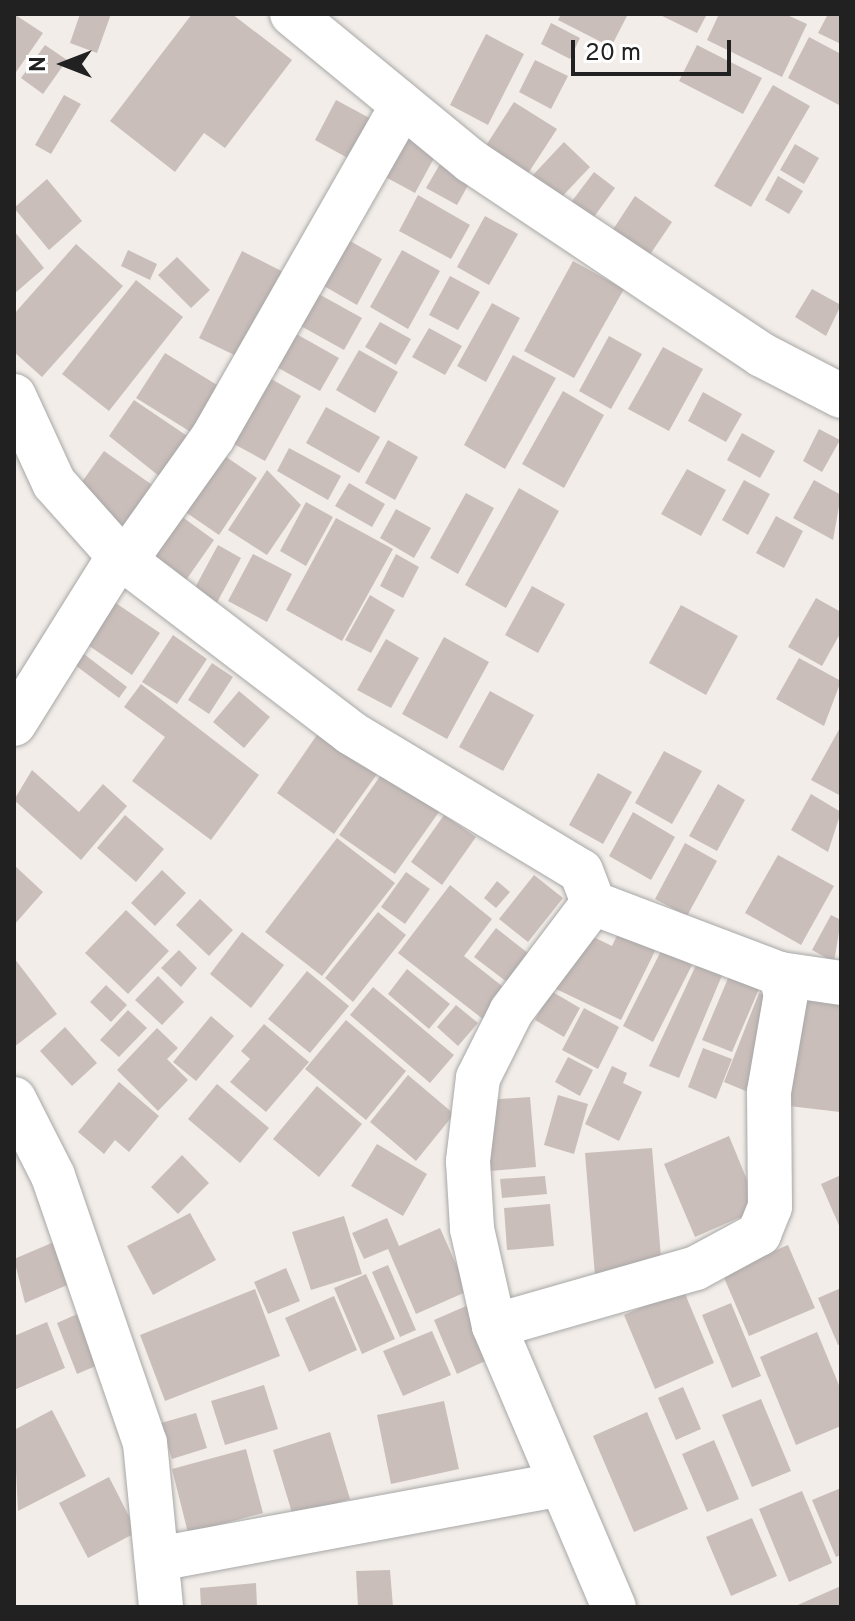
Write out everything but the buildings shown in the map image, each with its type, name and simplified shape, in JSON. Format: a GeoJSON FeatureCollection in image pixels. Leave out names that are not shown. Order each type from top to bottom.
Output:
{"type":"FeatureCollection","features":[{"type":"Feature","properties":{"kind":"street"},"geometry":{"type":"LineString","coordinates":[[292,14],[400,109],[762,355],[841,396]]}},
{"type":"Feature","properties":{"kind":"street"},"geometry":{"type":"LineString","coordinates":[[14,724],[122,559],[221,424],[400,109]]}},
{"type":"Feature","properties":{"kind":"street"},"geometry":{"type":"LineString","coordinates":[[14,396],[25,453],[122,559],[351,733],[581,871],[593,903],[780,974],[841,983]]}},
{"type":"Feature","properties":{"kind":"street"},"geometry":{"type":"LineString","coordinates":[[593,903],[511,1012],[478,1078],[468,1161],[472,1229],[494,1326],[557,1485],[614,1607]]}},
{"type":"Feature","properties":{"kind":"street"},"geometry":{"type":"LineString","coordinates":[[494,1326],[696,1268],[759,1234],[770,1207],[769,1092],[786,994],[780,974]]}},
{"type":"Feature","properties":{"kind":"street"},"geometry":{"type":"LineString","coordinates":[[14,1099],[53,1176],[145,1443],[161,1607]]}},
{"type":"Feature","properties":{"kind":"street"},"geometry":{"type":"LineString","coordinates":[[157,1559],[557,1485]]}}]}
